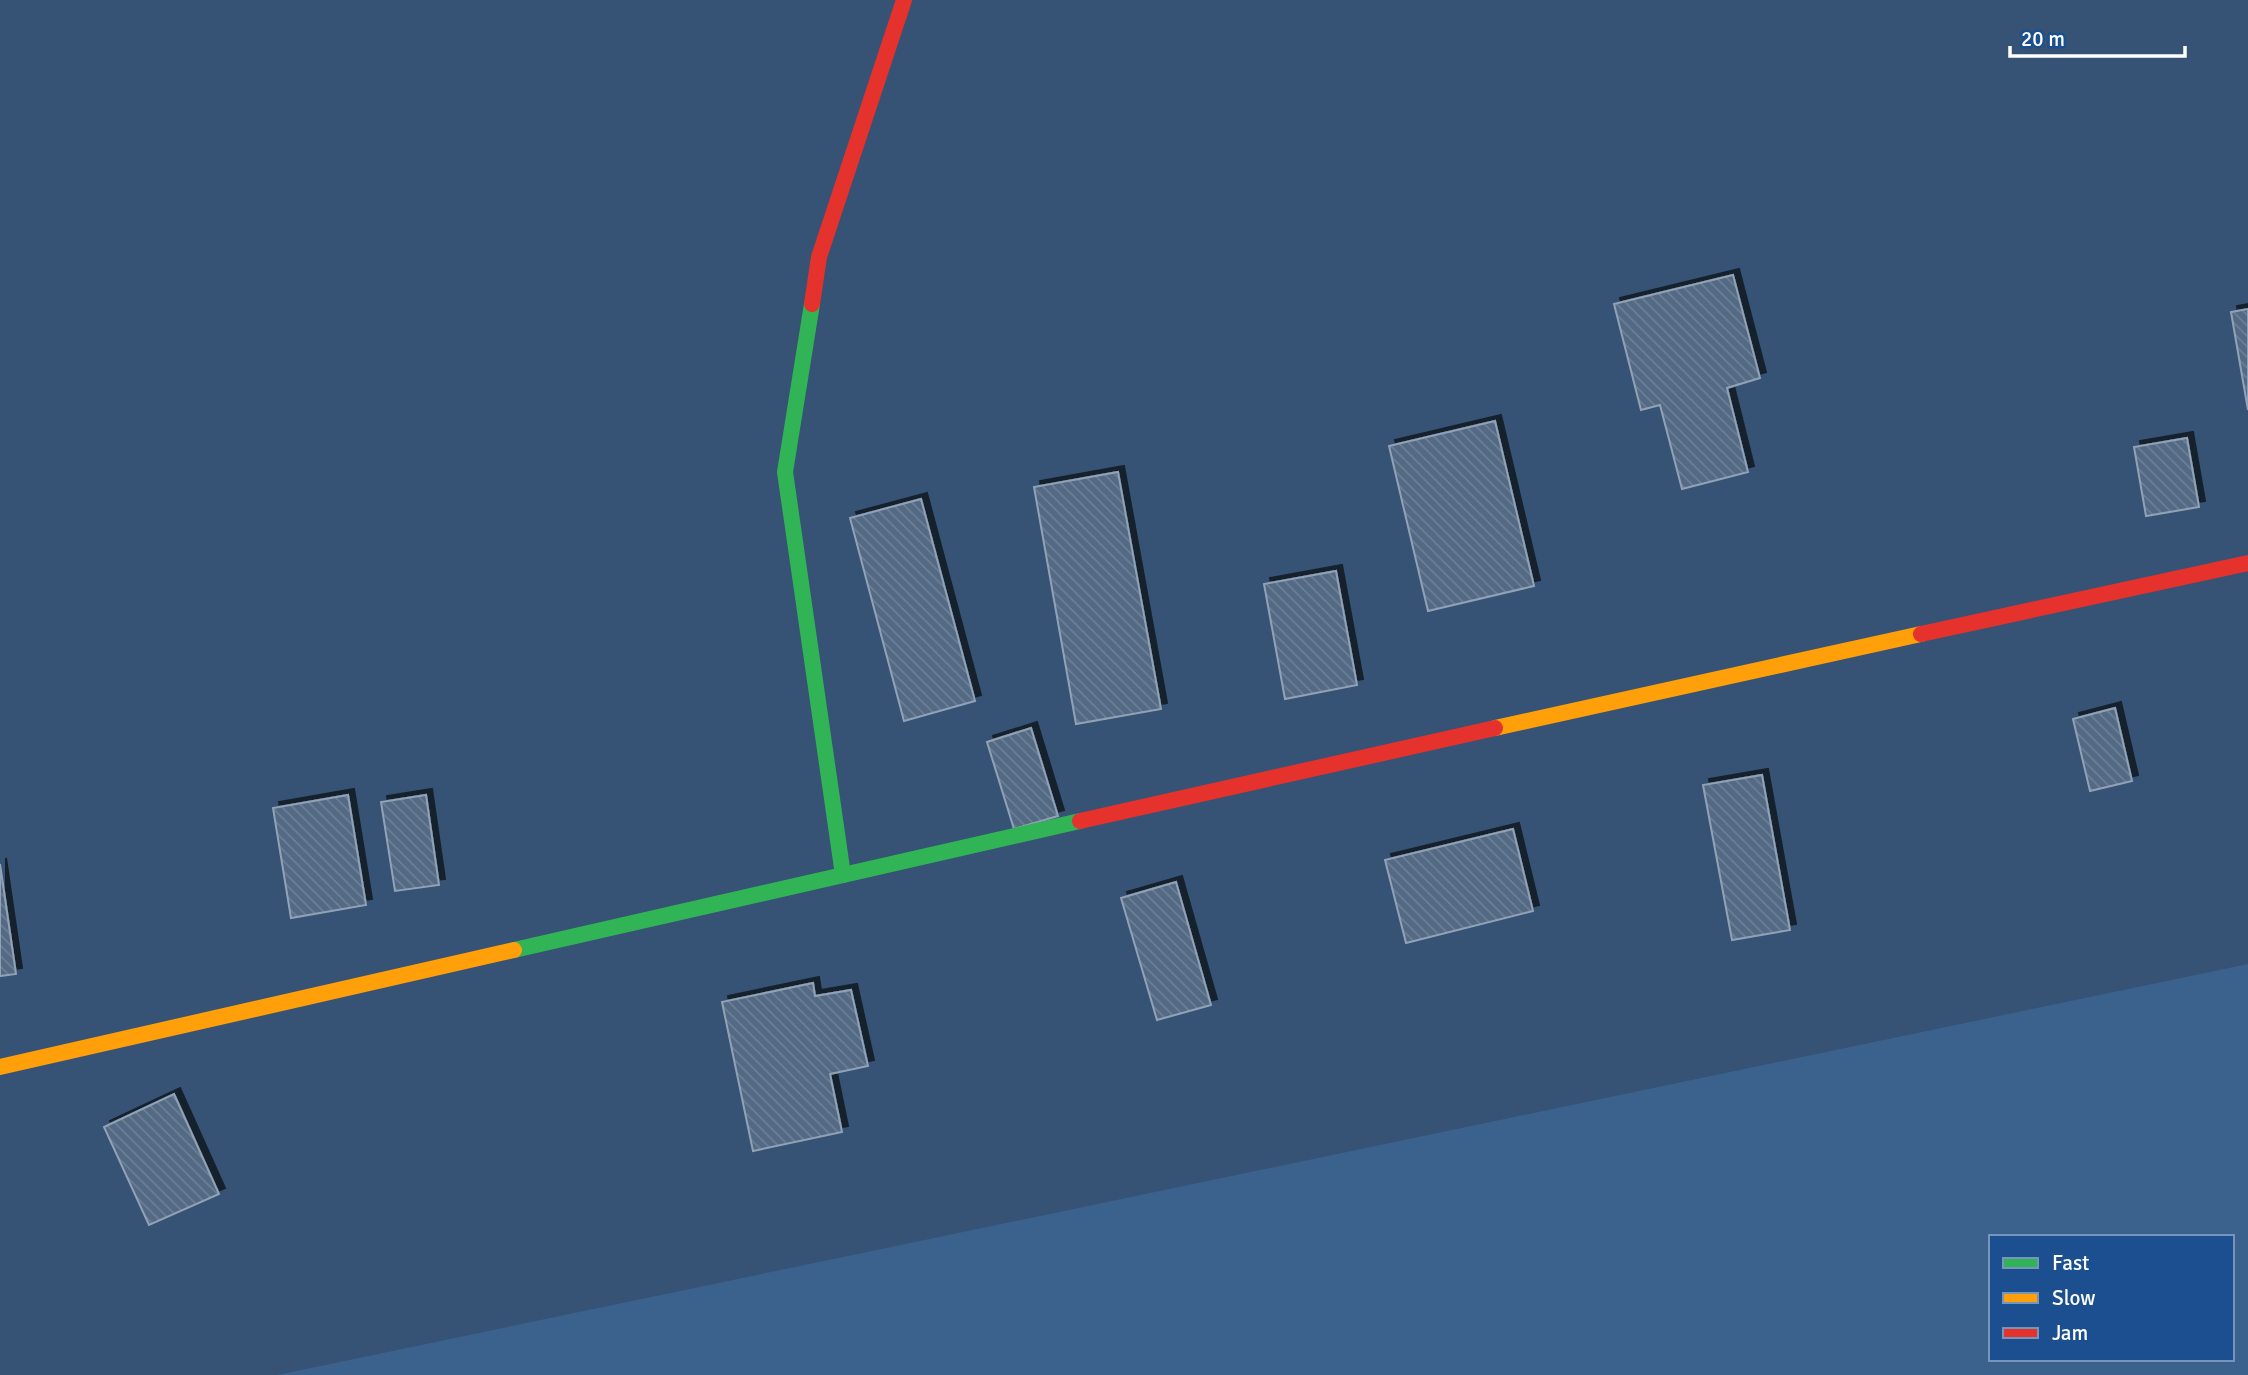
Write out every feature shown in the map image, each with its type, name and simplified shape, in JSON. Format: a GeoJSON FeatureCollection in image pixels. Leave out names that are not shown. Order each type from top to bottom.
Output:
{"type":"FeatureCollection","features":[{"type":"Feature","properties":{"kind":"street"},"geometry":{"type":"LineString","coordinates":[[843,875],[785,472],[819,257],[904,0]]}},
{"type":"Feature","properties":{"kind":"street"},"geometry":{"type":"LineString","coordinates":[[0,1066],[1972,622],[2248,563]]}},
{"type":"Feature","properties":{"kind":"water"},"geometry":{"type":"Polygon","coordinates":[[[2248,964],[2248,1375],[277,1375],[2248,964]]]}},
{"type":"Feature","properties":{"kind":"building"},"geometry":{"type":"Polygon","coordinates":[[[1733,275],[1760,378],[1727,388],[1748,472],[1682,489],[1660,405],[1641,410],[1614,304],[1733,275]]]}},
{"type":"Feature","properties":{"kind":"building"},"geometry":{"type":"Polygon","coordinates":[[[2248,309],[2248,410],[2231,312],[2248,309]]]}},
{"type":"Feature","properties":{"kind":"building"},"geometry":{"type":"Polygon","coordinates":[[[1495,421],[1534,586],[1428,611],[1389,446],[1495,421]]]}},
{"type":"Feature","properties":{"kind":"building"},"geometry":{"type":"Polygon","coordinates":[[[2187,438],[2199,507],[2146,516],[2134,447],[2187,438]]]}},
{"type":"Feature","properties":{"kind":"building"},"geometry":{"type":"Polygon","coordinates":[[[1118,472],[1161,709],[1076,724],[1034,487],[1118,472]]]}},
{"type":"Feature","properties":{"kind":"building"},"geometry":{"type":"Polygon","coordinates":[[[921,499],[975,701],[904,721],[850,518],[921,499]]]}},
{"type":"Feature","properties":{"kind":"building"},"geometry":{"type":"Polygon","coordinates":[[[1336,571],[1357,685],[1285,699],[1264,584],[1336,571]]]}},
{"type":"Feature","properties":{"kind":"building"},"geometry":{"type":"Polygon","coordinates":[[[2115,708],[2132,781],[2090,791],[2073,719],[2115,708]]]}},
{"type":"Feature","properties":{"kind":"building"},"geometry":{"type":"Polygon","coordinates":[[[1031,728],[1058,816],[1014,829],[987,742],[1031,728]]]}},
{"type":"Feature","properties":{"kind":"building"},"geometry":{"type":"Polygon","coordinates":[[[1762,775],[1790,930],[1732,940],[1703,785],[1762,775]]]}},
{"type":"Feature","properties":{"kind":"building"},"geometry":{"type":"Polygon","coordinates":[[[348,795],[366,905],[291,918],[273,808],[348,795]]]}},
{"type":"Feature","properties":{"kind":"building"},"geometry":{"type":"Polygon","coordinates":[[[426,795],[439,885],[395,891],[381,802],[426,795]]]}},
{"type":"Feature","properties":{"kind":"building"},"geometry":{"type":"Polygon","coordinates":[[[1513,829],[1533,911],[1406,943],[1385,860],[1513,829]]]}},
{"type":"Feature","properties":{"kind":"building"},"geometry":{"type":"Polygon","coordinates":[[[0,864],[16,974],[0,976],[0,864]]]}},
{"type":"Feature","properties":{"kind":"building"},"geometry":{"type":"Polygon","coordinates":[[[1176,882],[1211,1005],[1157,1020],[1121,898],[1176,882]]]}},
{"type":"Feature","properties":{"kind":"building"},"geometry":{"type":"Polygon","coordinates":[[[813,983],[815,996],[851,990],[868,1066],[830,1074],[842,1132],[753,1151],[722,1002],[813,983]]]}},
{"type":"Feature","properties":{"kind":"building"},"geometry":{"type":"Polygon","coordinates":[[[174,1094],[219,1194],[149,1225],[104,1127],[174,1094]]]}},
{"type":"Feature","properties":{"kind":"traffic: fast"},"geometry":{"type":"LineString","coordinates":[[812,304],[785,472],[843,875]]}},
{"type":"Feature","properties":{"kind":"traffic: fast"},"geometry":{"type":"LineString","coordinates":[[514,950],[1080,821]]}},
{"type":"Feature","properties":{"kind":"traffic: slow"},"geometry":{"type":"LineString","coordinates":[[1495,728],[1921,634]]}},
{"type":"Feature","properties":{"kind":"traffic: slow"},"geometry":{"type":"LineString","coordinates":[[0,1067],[514,950]]}},
{"type":"Feature","properties":{"kind":"traffic: jam"},"geometry":{"type":"LineString","coordinates":[[812,304],[819,257],[904,0]]}},
{"type":"Feature","properties":{"kind":"traffic: jam"},"geometry":{"type":"LineString","coordinates":[[1921,634],[2248,563]]}},
{"type":"Feature","properties":{"kind":"traffic: jam"},"geometry":{"type":"LineString","coordinates":[[1080,821],[1495,728]]}}]}
